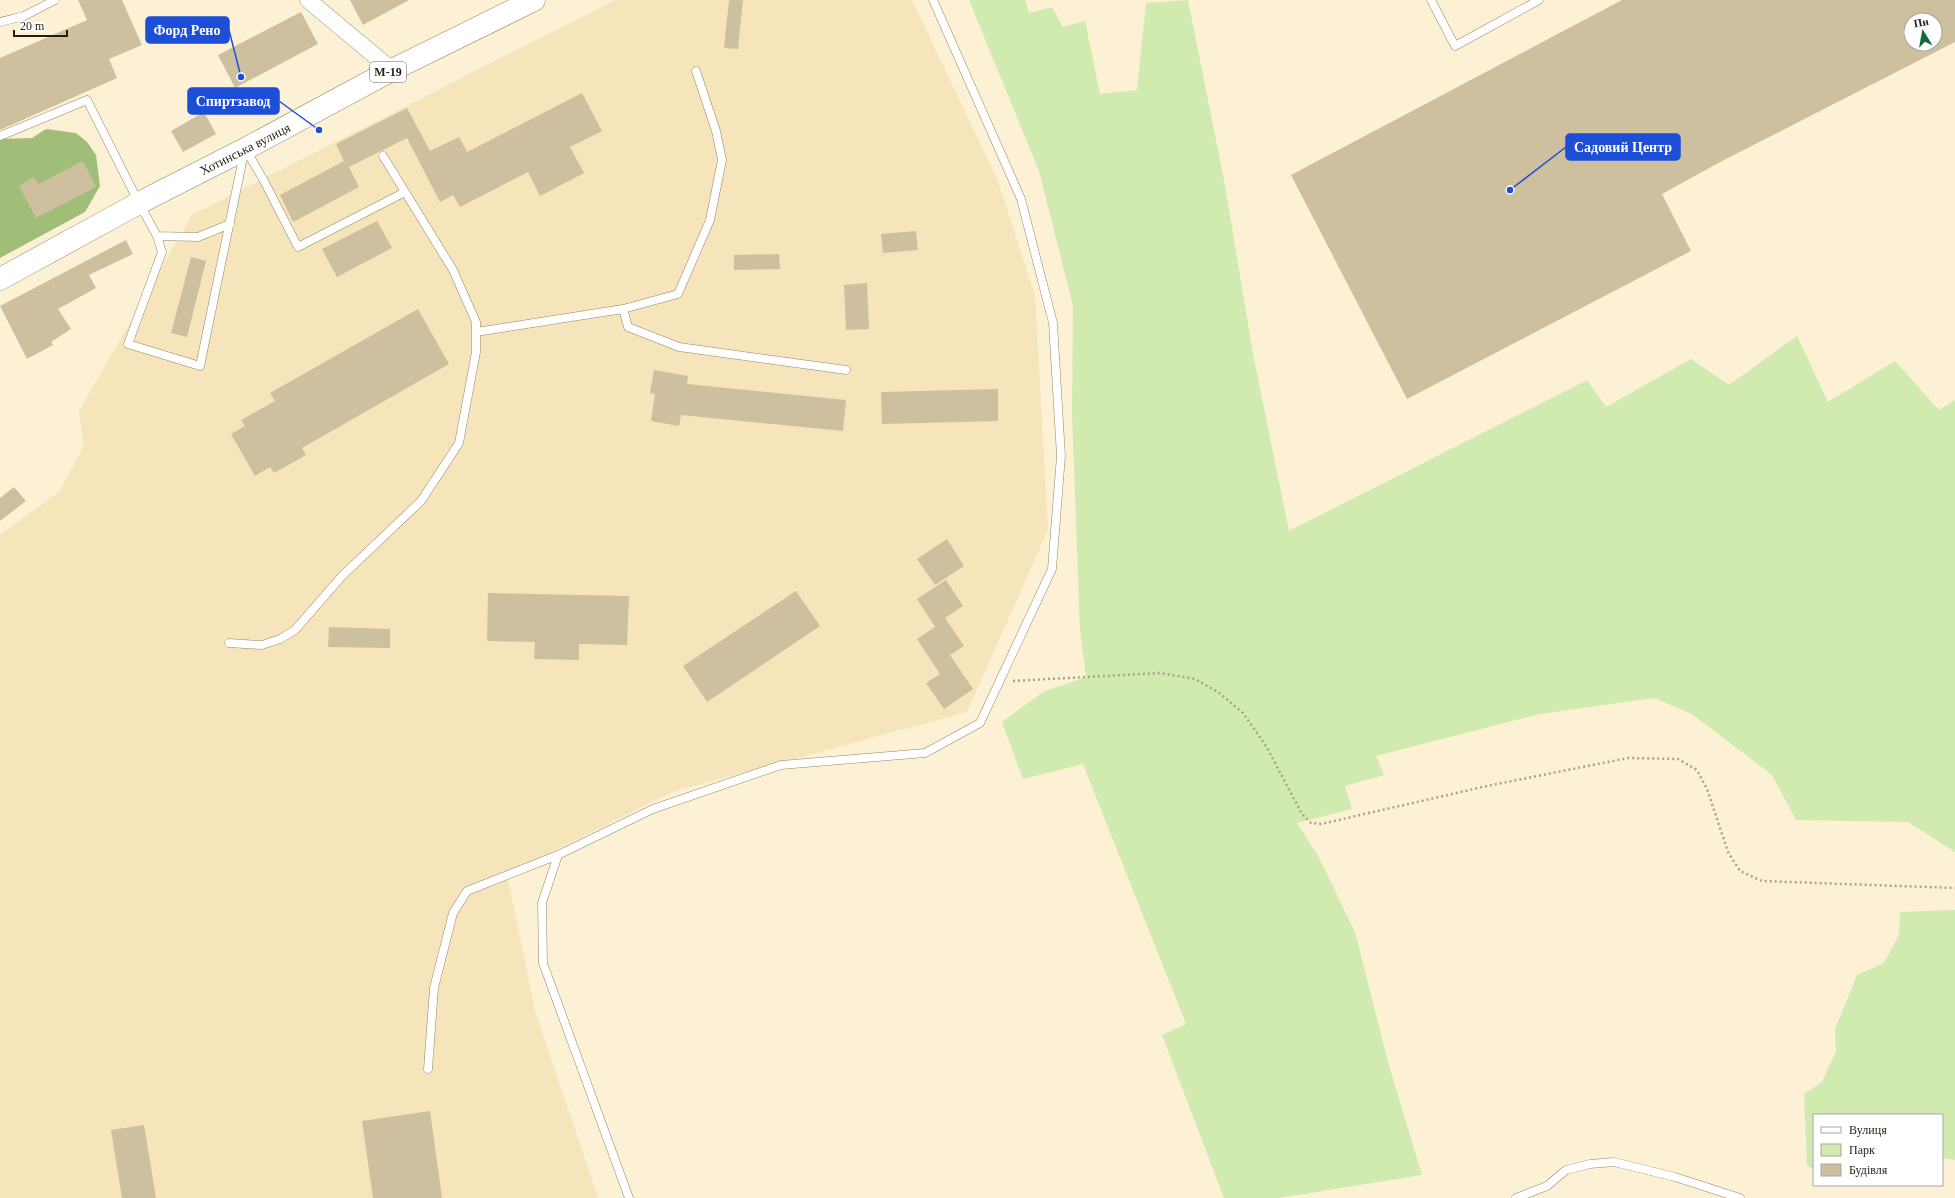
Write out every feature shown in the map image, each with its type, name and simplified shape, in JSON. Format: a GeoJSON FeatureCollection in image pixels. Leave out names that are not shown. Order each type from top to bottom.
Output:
{"type":"FeatureCollection","features":[{"type":"Feature","properties":{"kind":"highway","name":"Хотинська вулиця"},"geometry":{"type":"LineString","coordinates":[[0,279],[138,203],[245,149],[392,70],[534,0]]}},
{"type":"Feature","properties":{"kind":"street"},"geometry":{"type":"LineString","coordinates":[[308,0],[392,70]]}},
{"type":"Feature","properties":{"kind":"lane"},"geometry":{"type":"LineString","coordinates":[[0,22],[24,16],[56,0]]}},
{"type":"Feature","properties":{"kind":"lane"},"geometry":{"type":"LineString","coordinates":[[428,1069],[434,988],[453,913],[467,891],[558,855],[653,809],[782,765],[925,753],[980,723],[1000,682],[1052,568],[1061,456],[1052,323],[1021,199],[933,0]]}},
{"type":"Feature","properties":{"kind":"lane"},"geometry":{"type":"LineString","coordinates":[[1431,0],[1455,46],[1539,0]]}},
{"type":"Feature","properties":{"kind":"lane"},"geometry":{"type":"LineString","coordinates":[[476,332],[623,309],[678,294],[710,220],[722,160],[716,131],[696,71]]}},
{"type":"Feature","properties":{"kind":"lane"},"geometry":{"type":"LineString","coordinates":[[0,136],[87,100],[138,203],[157,236],[162,252],[128,344],[200,366],[245,149]]}},
{"type":"Feature","properties":{"kind":"lane"},"geometry":{"type":"LineString","coordinates":[[245,149],[263,179],[298,247],[405,192]]}},
{"type":"Feature","properties":{"kind":"lane"},"geometry":{"type":"LineString","coordinates":[[229,643],[262,645],[280,639],[295,630],[342,576],[421,501],[459,443],[476,352],[476,322],[453,270],[382,156]]}},
{"type":"Feature","properties":{"kind":"lane"},"geometry":{"type":"LineString","coordinates":[[157,236],[198,237],[230,224]]}},
{"type":"Feature","properties":{"kind":"lane"},"geometry":{"type":"LineString","coordinates":[[623,309],[628,327],[679,347],[846,370]]}},
{"type":"Feature","properties":{"kind":"lane"},"geometry":{"type":"LineString","coordinates":[[558,855],[542,903],[543,963],[629,1198]]}},
{"type":"Feature","properties":{"kind":"lane"},"geometry":{"type":"LineString","coordinates":[[1516,1198],[1547,1186],[1566,1170],[1590,1164],[1614,1162],[1675,1177],[1740,1198]]}},
{"type":"Feature","properties":{"kind":"path"},"geometry":{"type":"LineString","coordinates":[[1000,682],[1160,673],[1195,679],[1218,692],[1243,713],[1266,746],[1302,814],[1311,823],[1321,824],[1487,786],[1628,758],[1678,759],[1697,770],[1707,789],[1728,852],[1740,871],[1756,879],[1762,881],[1955,888]]}},
{"type":"Feature","properties":{"kind":"shaded area"},"geometry":{"type":"Polygon","coordinates":[[[615,0],[912,0],[998,181],[1035,296],[1048,530],[967,712],[672,792],[507,874],[535,1011],[598,1198],[0,1198],[0,535],[60,491],[84,445],[79,411],[192,215],[615,0]]]}},
{"type":"Feature","properties":{"kind":"green space"},"geometry":{"type":"Polygon","coordinates":[[[969,0],[1025,0],[1029,13],[1052,7],[1063,27],[1085,21],[1100,94],[1137,90],[1146,3],[1188,0],[1225,185],[1254,359],[1289,531],[1587,380],[1606,407],[1691,359],[1729,385],[1797,336],[1828,402],[1895,361],[1939,410],[1955,400],[1955,852],[1908,822],[1796,820],[1772,775],[1692,714],[1654,698],[1540,714],[1376,756],[1384,775],[1345,786],[1352,809],[1297,823],[1318,856],[1355,932],[1388,1062],[1422,1175],[1279,1198],[1224,1198],[1162,1035],[1186,1024],[1083,764],[1023,779],[1002,722],[1043,692],[1086,677],[1080,630],[1072,413],[1073,306],[1039,171],[969,0]]]}},
{"type":"Feature","properties":{"kind":"green space"},"geometry":{"type":"Polygon","coordinates":[[[46,129],[76,133],[87,142],[96,155],[100,186],[85,212],[0,258],[0,139],[32,138],[46,129]]]}},
{"type":"Feature","properties":{"kind":"green space"},"geometry":{"type":"Polygon","coordinates":[[[1955,910],[1955,1160],[1943,1158],[1943,1114],[1813,1114],[1813,1169],[1807,1165],[1804,1094],[1822,1082],[1836,1051],[1835,1029],[1857,975],[1884,963],[1899,935],[1900,912],[1955,910]]]}},
{"type":"Feature","properties":{"kind":"building"},"geometry":{"type":"Polygon","coordinates":[[[78,0],[122,0],[142,45],[109,59],[117,78],[0,130],[0,58],[87,20],[78,0]]]}},
{"type":"Feature","properties":{"kind":"building"},"geometry":{"type":"Polygon","coordinates":[[[350,0],[409,0],[363,25],[350,0]]]}},
{"type":"Feature","properties":{"kind":"building"},"geometry":{"type":"Polygon","coordinates":[[[729,0],[743,0],[738,49],[724,48],[729,0]]]}},
{"type":"Feature","properties":{"kind":"building"},"geometry":{"type":"Polygon","coordinates":[[[1622,0],[1955,0],[1955,42],[1943,48],[1943,12],[1903,12],[1903,52],[1935,52],[1722,161],[1662,194],[1691,251],[1407,399],[1291,175],[1622,0]]]}},
{"type":"Feature","properties":{"kind":"building"},"geometry":{"type":"Polygon","coordinates":[[[301,12],[318,44],[235,88],[218,55],[301,12]]]}},
{"type":"Feature","properties":{"kind":"building"},"geometry":{"type":"Polygon","coordinates":[[[582,93],[602,131],[570,147],[584,173],[540,196],[528,172],[460,207],[453,195],[440,202],[407,138],[349,167],[359,187],[293,222],[280,195],[344,161],[336,144],[407,108],[430,151],[459,137],[467,152],[582,93]]]}},
{"type":"Feature","properties":{"kind":"building"},"geometry":{"type":"Polygon","coordinates":[[[204,112],[216,134],[183,152],[171,131],[204,112]]]}},
{"type":"Feature","properties":{"kind":"building"},"geometry":{"type":"Polygon","coordinates":[[[83,161],[96,187],[36,218],[19,186],[34,177],[38,184],[83,161]]]}},
{"type":"Feature","properties":{"kind":"building"},"geometry":{"type":"Polygon","coordinates":[[[377,221],[392,248],[337,277],[322,249],[377,221]]]}},
{"type":"Feature","properties":{"kind":"building"},"geometry":{"type":"Polygon","coordinates":[[[916,231],[918,250],[883,253],[881,234],[916,231]]]}},
{"type":"Feature","properties":{"kind":"building"},"geometry":{"type":"Polygon","coordinates":[[[126,240],[133,254],[89,275],[96,288],[58,309],[71,329],[51,342],[53,345],[27,359],[0,306],[126,240]]]}},
{"type":"Feature","properties":{"kind":"building"},"geometry":{"type":"Polygon","coordinates":[[[779,254],[780,269],[734,270],[734,255],[779,254]]]}},
{"type":"Feature","properties":{"kind":"building"},"geometry":{"type":"Polygon","coordinates":[[[191,257],[206,261],[187,337],[171,333],[191,257]]]}},
{"type":"Feature","properties":{"kind":"building"},"geometry":{"type":"Polygon","coordinates":[[[867,283],[869,329],[846,330],[844,285],[867,283]]]}},
{"type":"Feature","properties":{"kind":"building"},"geometry":{"type":"Polygon","coordinates":[[[418,309],[449,364],[302,448],[306,455],[274,473],[270,467],[255,476],[231,434],[245,426],[241,420],[275,401],[270,393],[418,309]]]}},
{"type":"Feature","properties":{"kind":"building"},"geometry":{"type":"Polygon","coordinates":[[[654,370],[688,376],[687,384],[846,400],[843,431],[681,415],[679,426],[651,421],[655,394],[650,393],[654,370]]]}},
{"type":"Feature","properties":{"kind":"building"},"geometry":{"type":"Polygon","coordinates":[[[998,389],[998,421],[882,424],[881,392],[998,389]]]}},
{"type":"Feature","properties":{"kind":"building"},"geometry":{"type":"Polygon","coordinates":[[[14,487],[26,501],[0,521],[0,498],[14,487]]]}},
{"type":"Feature","properties":{"kind":"building"},"geometry":{"type":"Polygon","coordinates":[[[947,539],[964,566],[935,585],[917,559],[947,539]]]}},
{"type":"Feature","properties":{"kind":"building"},"geometry":{"type":"Polygon","coordinates":[[[946,580],[963,606],[945,618],[964,646],[950,655],[973,689],[944,709],[926,683],[940,674],[917,639],[935,627],[917,599],[946,580]]]}},
{"type":"Feature","properties":{"kind":"building"},"geometry":{"type":"Polygon","coordinates":[[[796,591],[820,626],[707,702],[683,666],[796,591]]]}},
{"type":"Feature","properties":{"kind":"building"},"geometry":{"type":"Polygon","coordinates":[[[488,593],[629,596],[627,645],[579,644],[579,660],[534,659],[535,642],[487,641],[488,593]]]}},
{"type":"Feature","properties":{"kind":"building"},"geometry":{"type":"Polygon","coordinates":[[[329,627],[390,629],[390,648],[328,647],[329,627]]]}},
{"type":"Feature","properties":{"kind":"building"},"geometry":{"type":"Polygon","coordinates":[[[430,1111],[442,1198],[373,1198],[362,1121],[430,1111]]]}},
{"type":"Feature","properties":{"kind":"building"},"geometry":{"type":"Polygon","coordinates":[[[144,1125],[156,1198],[122,1198],[111,1130],[144,1125]]]}},
{"type":"Feature","properties":{"kind":"place","name":"Форд Рено"},"geometry":{"type":"Point","coordinates":[241,77]}},
{"type":"Feature","properties":{"kind":"place","name":"Спиртзавод"},"geometry":{"type":"Point","coordinates":[319,130]}},
{"type":"Feature","properties":{"kind":"place","name":"Садовий Центр"},"geometry":{"type":"Point","coordinates":[1510,190]}}]}
